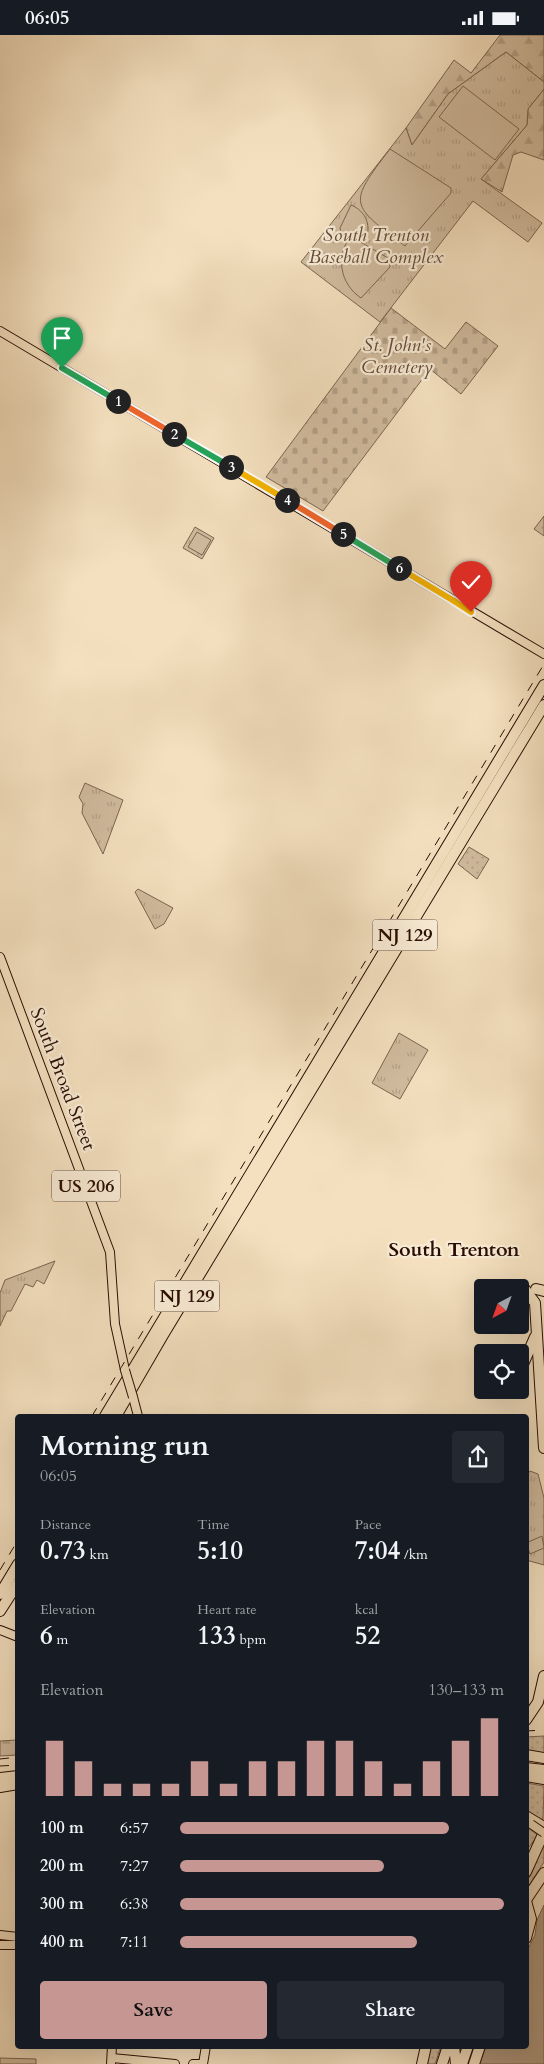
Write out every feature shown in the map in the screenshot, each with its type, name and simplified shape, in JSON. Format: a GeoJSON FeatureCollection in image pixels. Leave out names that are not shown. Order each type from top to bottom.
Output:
{"type":"FeatureCollection","features":[{"type":"Feature","properties":{"kind":"highway","name":"NJ 129"},"geometry":{"type":"LineString","coordinates":[[106,1414],[544,685]]}},
{"type":"Feature","properties":{"kind":"highway","name":"NJ 129"},"geometry":{"type":"LineString","coordinates":[[117,1414],[544,705]]}},
{"type":"Feature","properties":{"kind":"highway"},"geometry":{"type":"LineString","coordinates":[[529,1295],[535,1303],[544,1448]]}},
{"type":"Feature","properties":{"kind":"highway"},"geometry":{"type":"LineString","coordinates":[[529,1352],[537,1329]]}},
{"type":"Feature","properties":{"kind":"highway"},"geometry":{"type":"LineString","coordinates":[[541,1402],[544,1374]]}},
{"type":"Feature","properties":{"kind":"highway"},"geometry":{"type":"LineString","coordinates":[[0,1594],[15,1569]]}},
{"type":"Feature","properties":{"kind":"highway"},"geometry":{"type":"LineString","coordinates":[[0,1611],[15,1588]]}},
{"type":"Feature","properties":{"kind":"highway"},"geometry":{"type":"LineString","coordinates":[[529,1715],[540,1698],[544,1676]]}},
{"type":"Feature","properties":{"kind":"highway"},"geometry":{"type":"LineString","coordinates":[[529,1756],[544,1758]]}},
{"type":"Feature","properties":{"kind":"highway"},"geometry":{"type":"LineString","coordinates":[[529,1768],[544,1770]]}},
{"type":"Feature","properties":{"kind":"highway"},"geometry":{"type":"LineString","coordinates":[[0,1778],[15,1776]]}},
{"type":"Feature","properties":{"kind":"highway"},"geometry":{"type":"LineString","coordinates":[[0,1787],[15,1784]]}},
{"type":"Feature","properties":{"kind":"highway"},"geometry":{"type":"LineString","coordinates":[[529,1851],[543,1835]]}},
{"type":"Feature","properties":{"kind":"highway"},"geometry":{"type":"LineString","coordinates":[[529,1865],[543,1835]]}},
{"type":"Feature","properties":{"kind":"highway"},"geometry":{"type":"LineString","coordinates":[[529,1896],[544,1873]]}},
{"type":"Feature","properties":{"kind":"highway"},"geometry":{"type":"LineString","coordinates":[[529,1909],[531,1915],[529,1926]]}},
{"type":"Feature","properties":{"kind":"highway"},"geometry":{"type":"LineString","coordinates":[[422,2064],[425,2049]]}},
{"type":"Feature","properties":{"kind":"highway"},"geometry":{"type":"LineString","coordinates":[[442,2064],[447,2049]]}},
{"type":"Feature","properties":{"kind":"highway"},"geometry":{"type":"LineString","coordinates":[[454,2049],[456,2064]]}},
{"type":"Feature","properties":{"kind":"highway"},"geometry":{"type":"LineString","coordinates":[[462,2064],[467,2049]]}},
{"type":"Feature","properties":{"kind":"highway"},"geometry":{"type":"LineString","coordinates":[[474,2064],[479,2049]]}},
{"type":"Feature","properties":{"kind":"main road"},"geometry":{"type":"LineString","coordinates":[[0,331],[544,654]]}},
{"type":"Feature","properties":{"kind":"main road","name":"South Broad Street"},"geometry":{"type":"LineString","coordinates":[[0,957],[110,1252],[115,1324],[137,1414]]}},
{"type":"Feature","properties":{"kind":"main road"},"geometry":{"type":"LineString","coordinates":[[0,1630],[15,1636]]}},
{"type":"Feature","properties":{"kind":"main road"},"geometry":{"type":"LineString","coordinates":[[531,1822],[544,1826]]}},
{"type":"Feature","properties":{"kind":"main road"},"geometry":{"type":"LineString","coordinates":[[531,1822],[543,1835]]}},
{"type":"Feature","properties":{"kind":"main road"},"geometry":{"type":"LineString","coordinates":[[0,1935],[15,1937]]}},
{"type":"Feature","properties":{"kind":"main road"},"geometry":{"type":"LineString","coordinates":[[0,1945],[15,1945]]}},
{"type":"Feature","properties":{"kind":"main road"},"geometry":{"type":"LineString","coordinates":[[198,2064],[200,2049]]}},
{"type":"Feature","properties":{"kind":"main road"},"geometry":{"type":"LineString","coordinates":[[198,2064],[205,2049]]}},
{"type":"Feature","properties":{"kind":"main road"},"geometry":{"type":"LineString","coordinates":[[111,2061],[173,2064]]}},
{"type":"Feature","properties":{"kind":"green space"},"geometry":{"type":"Polygon","coordinates":[[[500,35],[544,35],[544,82],[506,52],[448,94],[412,145],[406,128],[454,60],[471,73],[500,35]]]}},
{"type":"Feature","properties":{"kind":"green space","name":"South Trenton Baseball Complex"},"geometry":{"type":"Polygon","coordinates":[[[506,52],[544,82],[544,89],[528,109],[527,125],[481,179],[542,223],[528,242],[473,201],[380,322],[301,262],[406,128],[412,145],[448,94],[506,52]]]}},
{"type":"Feature","properties":{"kind":"green space"},"geometry":{"type":"Polygon","coordinates":[[[463,86],[519,129],[495,160],[439,117],[463,86]]]}},
{"type":"Feature","properties":{"kind":"green space"},"geometry":{"type":"Polygon","coordinates":[[[544,89],[544,160],[521,152],[513,155],[502,192],[481,179],[527,125],[528,109],[544,89]]]}},
{"type":"Feature","properties":{"kind":"green space"},"geometry":{"type":"Polygon","coordinates":[[[390,149],[451,188],[451,193],[405,246],[373,221],[365,212],[361,203],[361,193],[366,182],[390,149]]]}},
{"type":"Feature","properties":{"kind":"green space"},"geometry":{"type":"Polygon","coordinates":[[[351,205],[361,211],[368,225],[367,236],[364,242],[352,237],[388,258],[390,267],[361,298],[348,285],[342,269],[343,252],[351,236],[341,232],[340,228],[351,205]]]}},
{"type":"Feature","properties":{"kind":"green space","name":"St. John's Cemetery"},"geometry":{"type":"Polygon","coordinates":[[[391,308],[445,349],[466,322],[498,346],[461,394],[430,369],[323,511],[266,477],[391,308]]]}},
{"type":"Feature","properties":{"kind":"green space"},"geometry":{"type":"Polygon","coordinates":[[[544,516],[544,536],[534,529],[544,516]]]}},
{"type":"Feature","properties":{"kind":"green space"},"geometry":{"type":"Polygon","coordinates":[[[195,527],[214,538],[202,559],[183,548],[195,527]]]}},
{"type":"Feature","properties":{"kind":"green space"},"geometry":{"type":"Polygon","coordinates":[[[197,532],[211,540],[202,555],[188,547],[197,532]]]}},
{"type":"Feature","properties":{"kind":"green space"},"geometry":{"type":"Polygon","coordinates":[[[85,783],[123,800],[103,854],[82,813],[83,804],[79,797],[85,783]]]}},
{"type":"Feature","properties":{"kind":"green space"},"geometry":{"type":"Polygon","coordinates":[[[469,847],[489,859],[477,879],[458,864],[469,847]]]}},
{"type":"Feature","properties":{"kind":"green space"},"geometry":{"type":"Polygon","coordinates":[[[138,889],[173,908],[164,924],[155,929],[135,892],[138,889]]]}},
{"type":"Feature","properties":{"kind":"green space"},"geometry":{"type":"Polygon","coordinates":[[[399,1033],[428,1050],[400,1099],[372,1083],[399,1033]]]}},
{"type":"Feature","properties":{"kind":"green space"},"geometry":{"type":"Polygon","coordinates":[[[55,1261],[44,1284],[37,1280],[33,1287],[25,1284],[11,1311],[7,1311],[0,1326],[0,1293],[5,1280],[55,1261]]]}},
{"type":"Feature","properties":{"kind":"green space"},"geometry":{"type":"Polygon","coordinates":[[[529,1472],[538,1474],[544,1498],[544,1565],[529,1561],[529,1472]]]}},
{"type":"Feature","properties":{"kind":"green space"},"geometry":{"type":"Polygon","coordinates":[[[542,1536],[544,1548],[530,1554],[529,1542],[542,1536]]]}},
{"type":"Feature","properties":{"kind":"green space"},"geometry":{"type":"Polygon","coordinates":[[[544,1736],[544,1755],[529,1753],[529,1737],[544,1736]]]}},
{"type":"Feature","properties":{"kind":"green space"},"geometry":{"type":"Polygon","coordinates":[[[15,1740],[15,1755],[0,1756],[0,1741],[15,1740]]]}},
{"type":"Feature","properties":{"kind":"green space"},"geometry":{"type":"Polygon","coordinates":[[[529,1784],[544,1786],[543,1820],[529,1813],[529,1784]]]}},
{"type":"Feature","properties":{"kind":"green space"},"geometry":{"type":"Polygon","coordinates":[[[529,1829],[538,1835],[529,1847],[529,1829]]]}},
{"type":"Feature","properties":{"kind":"green space"},"geometry":{"type":"Polygon","coordinates":[[[544,1845],[544,1862],[529,1885],[529,1878],[544,1845]]]}},
{"type":"Feature","properties":{"kind":"green space"},"geometry":{"type":"Polygon","coordinates":[[[430,2049],[440,2049],[435,2064],[426,2064],[430,2049]]]}},
{"type":"Feature","properties":{"kind":"green space"},"geometry":{"type":"Polygon","coordinates":[[[0,2058],[36,2059],[36,2064],[0,2064],[0,2058]]]}},
{"type":"Feature","properties":{"kind":"shaded area"},"geometry":{"type":"Polygon","coordinates":[[[544,1905],[544,2064],[479,2064],[485,2049],[529,2049],[529,1947],[535,1935],[537,1920],[544,1905]]]}},
{"type":"Feature","properties":{"kind":"railway"},"geometry":{"type":"LineString","coordinates":[[93,1414],[544,664]]}},
{"type":"Feature","properties":{"kind":"railway"},"geometry":{"type":"LineString","coordinates":[[0,1570],[15,1545]]}},
{"type":"Feature","properties":{"kind":"railway"},"geometry":{"type":"LineString","coordinates":[[529,1731],[544,1730]]}},
{"type":"Feature","properties":{"kind":"railway"},"geometry":{"type":"LineString","coordinates":[[0,1759],[15,1757]]}},
{"type":"Feature","properties":{"kind":"railway"},"geometry":{"type":"LineString","coordinates":[[0,1766],[15,1765]]}},
{"type":"Feature","properties":{"kind":"district","name":"South Trenton"},"geometry":{"type":"Point","coordinates":[454,1249]}},
{"type":"Feature","properties":{"kind":"route"},"geometry":{"type":"LineString","coordinates":[[62,368],[339,531],[471,612]]}}]}
